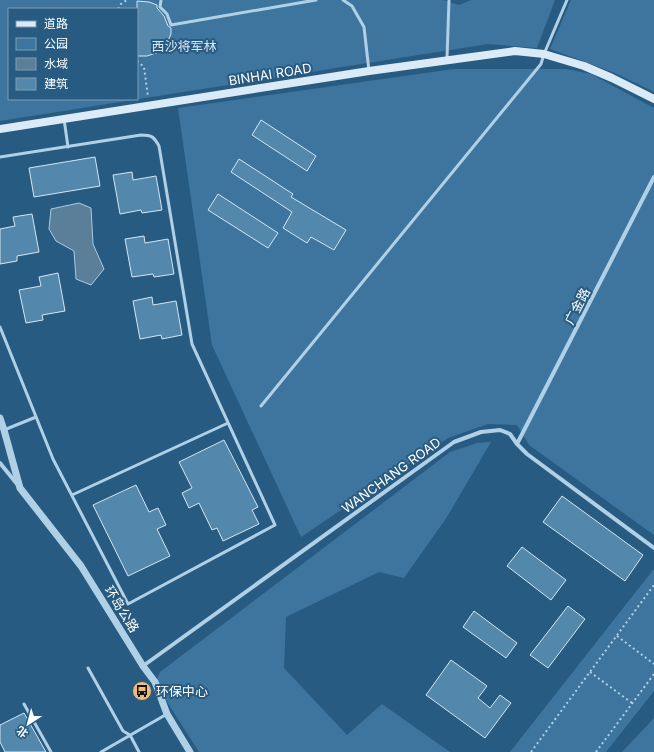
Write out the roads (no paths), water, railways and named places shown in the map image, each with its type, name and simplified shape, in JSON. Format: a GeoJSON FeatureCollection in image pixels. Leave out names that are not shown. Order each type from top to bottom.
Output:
{"type":"FeatureCollection","features":[{"type":"Feature","properties":{"kind":"main road","name":"BINHAI ROAD"},"geometry":{"type":"LineString","coordinates":[[0,129],[368,71],[515,51],[544,54],[584,66],[654,99]]}},
{"type":"Feature","properties":{"kind":"street","name":"广金路"},"geometry":{"type":"LineString","coordinates":[[517,444],[654,177]]}},
{"type":"Feature","properties":{"kind":"street"},"geometry":{"type":"LineString","coordinates":[[0,418],[20,488]]}},
{"type":"Feature","properties":{"kind":"street","name":"WANCHANG ROAD"},"geometry":{"type":"LineString","coordinates":[[143,666],[454,442],[481,432],[500,430],[510,434],[527,454],[654,548]]}},
{"type":"Feature","properties":{"kind":"street"},"geometry":{"type":"LineString","coordinates":[[0,463],[20,488]]}},
{"type":"Feature","properties":{"kind":"street","name":"环岛公路"},"geometry":{"type":"LineString","coordinates":[[20,488],[81,566],[143,666],[155,682],[167,714],[190,752]]}},
{"type":"Feature","properties":{"kind":"lane"},"geometry":{"type":"LineString","coordinates":[[161,0],[160,6],[167,14],[171,25],[316,0]]}},
{"type":"Feature","properties":{"kind":"lane"},"geometry":{"type":"LineString","coordinates":[[343,0],[352,6],[364,27],[368,71]]}},
{"type":"Feature","properties":{"kind":"lane"},"geometry":{"type":"LineString","coordinates":[[447,60],[449,0]]}},
{"type":"Feature","properties":{"kind":"lane"},"geometry":{"type":"LineString","coordinates":[[260,406],[541,64],[567,0]]}},
{"type":"Feature","properties":{"kind":"lane"},"geometry":{"type":"LineString","coordinates":[[64,119],[68,147]]}},
{"type":"Feature","properties":{"kind":"lane"},"geometry":{"type":"LineString","coordinates":[[0,158],[141,135],[149,135],[155,139],[159,146],[192,344],[275,525],[128,604],[53,459],[0,327]]}},
{"type":"Feature","properties":{"kind":"lane"},"geometry":{"type":"LineString","coordinates":[[4,430],[36,417]]}},
{"type":"Feature","properties":{"kind":"lane"},"geometry":{"type":"LineString","coordinates":[[72,496],[228,423]]}},
{"type":"Feature","properties":{"kind":"lane"},"geometry":{"type":"LineString","coordinates":[[88,668],[123,731],[130,735],[139,752]]}},
{"type":"Feature","properties":{"kind":"lane"},"geometry":{"type":"LineString","coordinates":[[24,704],[51,752]]}},
{"type":"Feature","properties":{"kind":"lane"},"geometry":{"type":"LineString","coordinates":[[101,752],[167,714]]}},
{"type":"Feature","properties":{"kind":"water"},"geometry":{"type":"Polygon","coordinates":[[[79,203],[91,208],[93,244],[104,269],[91,285],[76,279],[74,251],[56,241],[49,229],[51,209],[79,203]]]}},
{"type":"Feature","properties":{"kind":"place","name":"环保中心"},"geometry":{"type":"Point","coordinates":[142,691]}},
{"type":"Feature","properties":{"kind":"park label","name":"西沙将军林"},"geometry":{"type":"Point","coordinates":[184,46]}}]}
